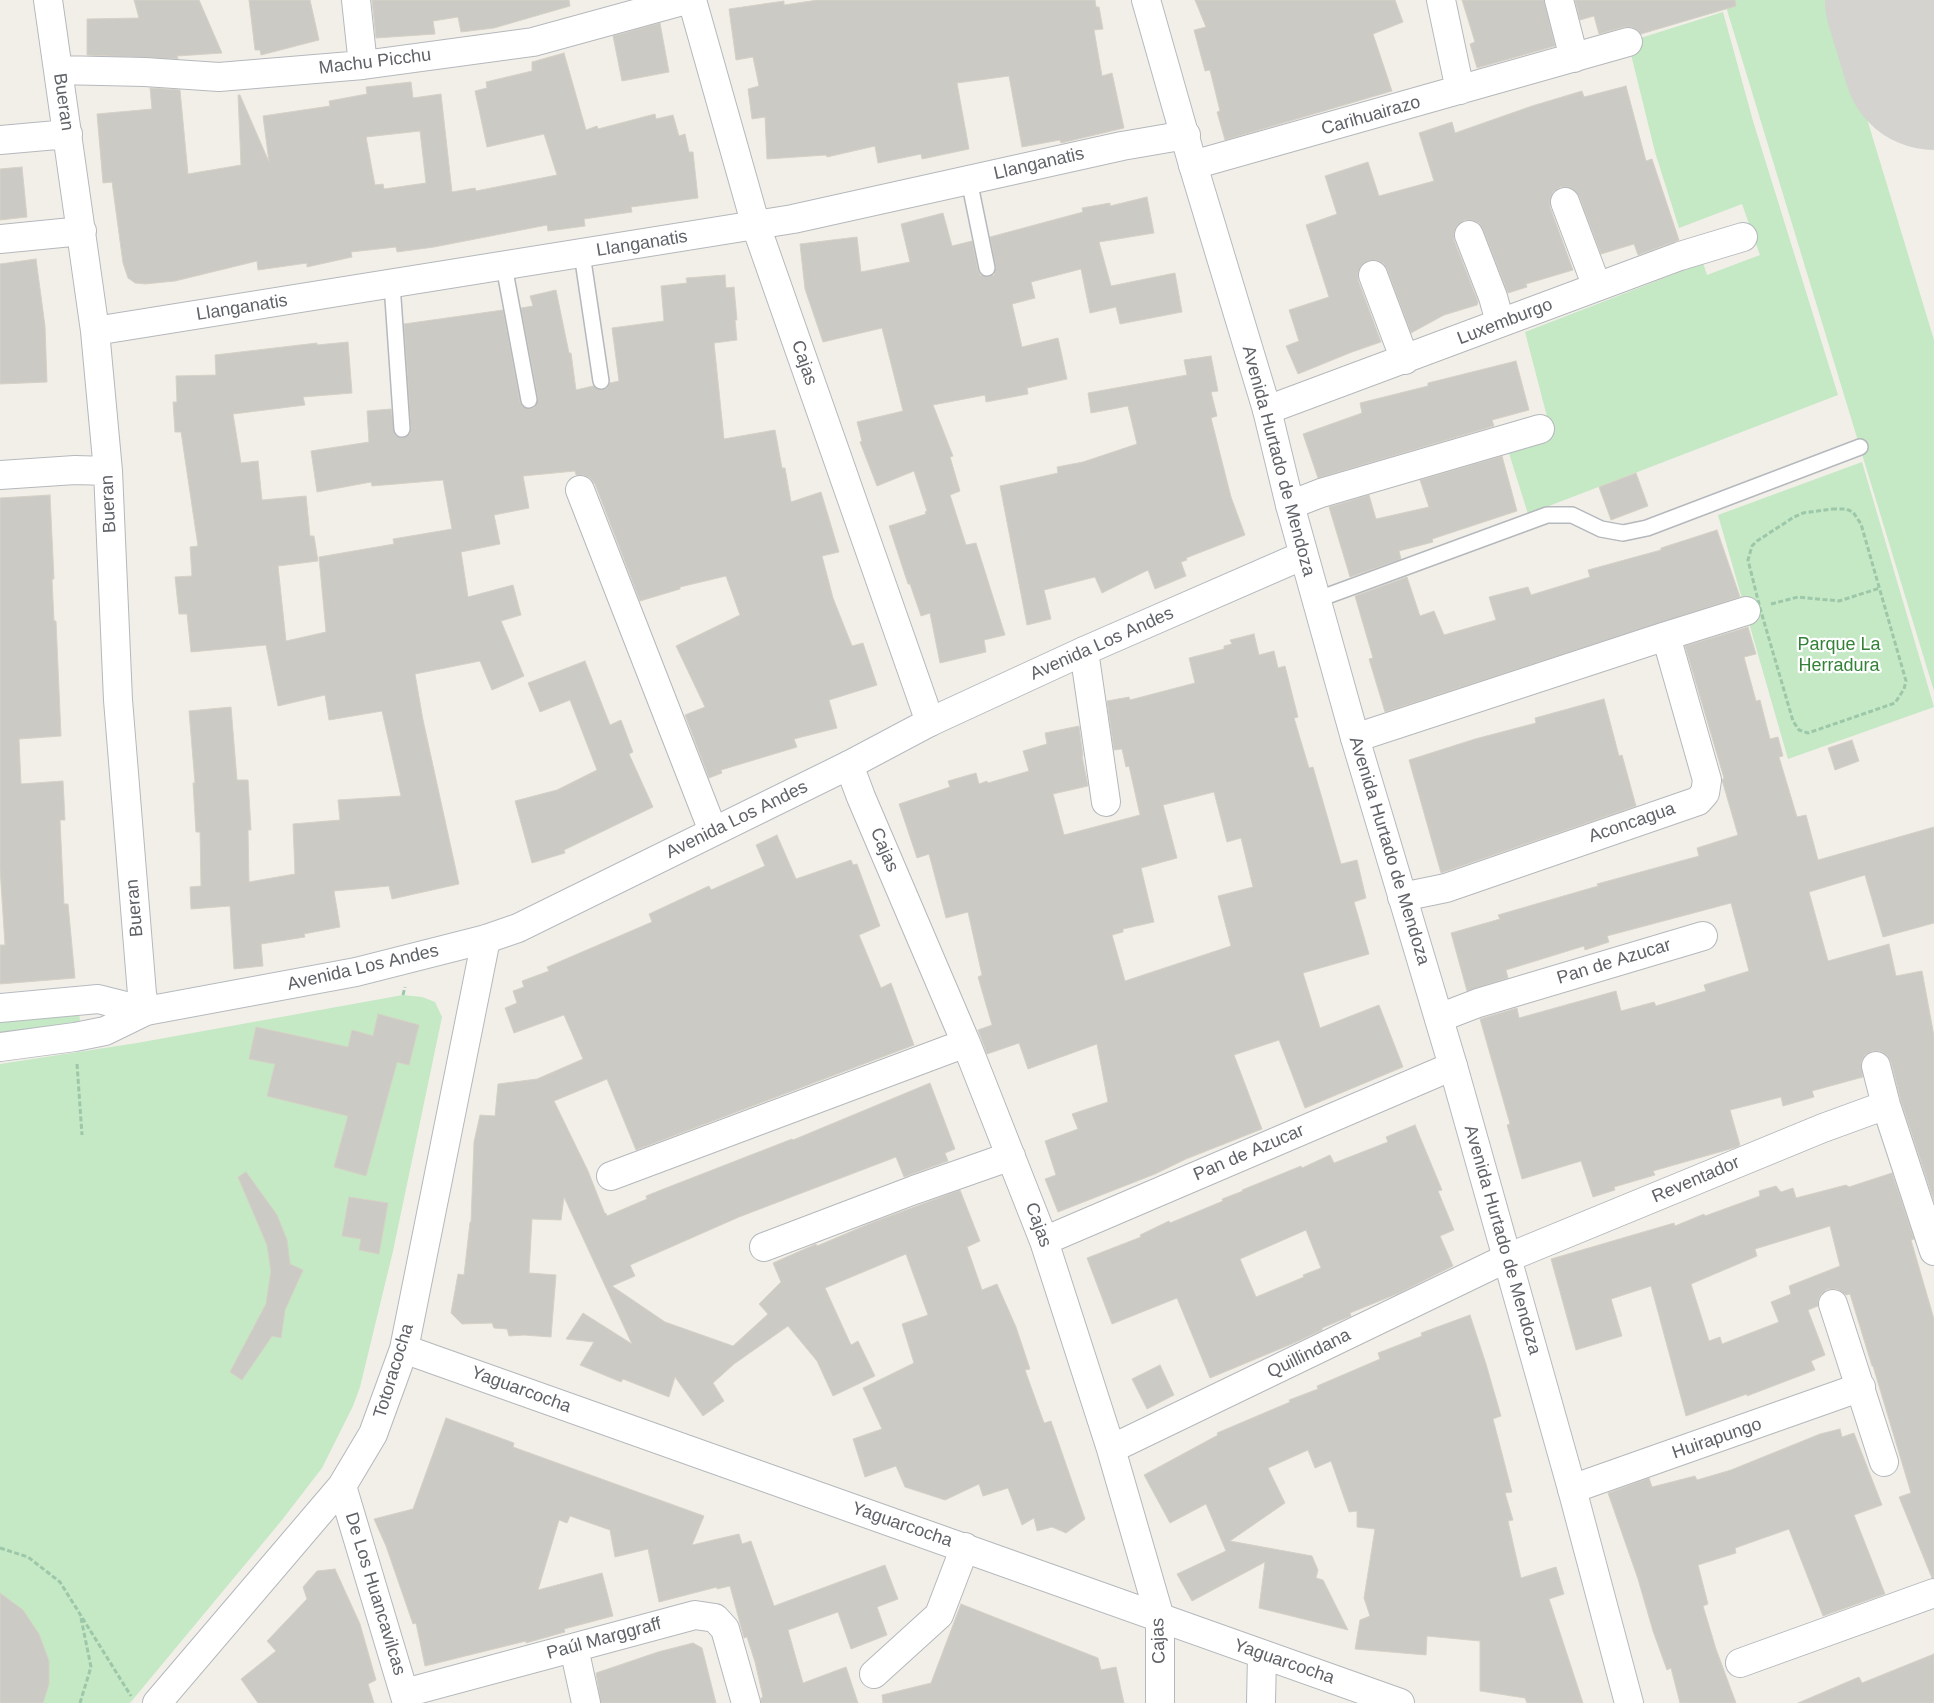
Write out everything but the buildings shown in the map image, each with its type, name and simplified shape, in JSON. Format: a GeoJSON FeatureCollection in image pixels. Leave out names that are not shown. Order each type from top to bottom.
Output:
{"type":"FeatureCollection","features":[{"type":"Feature","properties":{"kind":"street","name":"Bueran"},"geometry":{"type":"LineString","coordinates":[[48,0],[95,331],[108,471],[118,700],[142,994],[146,1011]]}},
{"type":"Feature","properties":{"kind":"street"},"geometry":{"type":"LineString","coordinates":[[356,0],[363,65]]}},
{"type":"Feature","properties":{"kind":"street","name":"Machu Picchu"},"geometry":{"type":"LineString","coordinates":[[58,70],[145,72],[219,77],[363,65],[533,42],[686,0]]}},
{"type":"Feature","properties":{"kind":"street","name":"Cajas"},"geometry":{"type":"LineString","coordinates":[[692,0],[756,226],[930,722]]}},
{"type":"Feature","properties":{"kind":"street","name":"Avenida Hurtado de Mendoza"},"geometry":{"type":"LineString","coordinates":[[1146,0],[1193,165],[1267,410],[1316,600],[1355,738],[1453,1066],[1572,1489],[1629,1703]]}},
{"type":"Feature","properties":{"kind":"street"},"geometry":{"type":"LineString","coordinates":[[1441,0],[1460,90]]}},
{"type":"Feature","properties":{"kind":"street"},"geometry":{"type":"LineString","coordinates":[[1560,0],[1574,58]]}},
{"type":"Feature","properties":{"kind":"street","name":"Carihuairazo"},"geometry":{"type":"LineString","coordinates":[[1193,165],[1628,42]]}},
{"type":"Feature","properties":{"kind":"street"},"geometry":{"type":"LineString","coordinates":[[0,140],[68,134]]}},
{"type":"Feature","properties":{"kind":"street","name":"Llanganatis"},"geometry":{"type":"LineString","coordinates":[[95,331],[756,226],[1122,146],[1186,135]]}},
{"type":"Feature","properties":{"kind":"street"},"geometry":{"type":"LineString","coordinates":[[1565,202],[1597,287]]}},
{"type":"Feature","properties":{"kind":"street"},"geometry":{"type":"LineString","coordinates":[[0,239],[82,231]]}},
{"type":"Feature","properties":{"kind":"street"},"geometry":{"type":"LineString","coordinates":[[1469,235],[1493,297],[1500,322]]}},
{"type":"Feature","properties":{"kind":"street","name":"Luxemburgo"},"geometry":{"type":"LineString","coordinates":[[1267,410],[1680,256],[1744,237]]}},
{"type":"Feature","properties":{"kind":"street"},"geometry":{"type":"LineString","coordinates":[[1373,274],[1405,360]]}},
{"type":"Feature","properties":{"kind":"street"},"geometry":{"type":"LineString","coordinates":[[1290,505],[1321,493],[1540,429]]}},
{"type":"Feature","properties":{"kind":"street"},"geometry":{"type":"LineString","coordinates":[[0,475],[75,470],[108,471]]}},
{"type":"Feature","properties":{"kind":"street"},"geometry":{"type":"LineString","coordinates":[[580,490],[713,831]]}},
{"type":"Feature","properties":{"kind":"street","name":"Avenida Los Andes"},"geometry":{"type":"LineString","coordinates":[[0,1047],[105,1031],[146,1011],[356,972],[486,939],[518,928],[849,765],[930,722],[1304,555]]}},
{"type":"Feature","properties":{"kind":"street"},"geometry":{"type":"LineString","coordinates":[[1355,738],[1666,636],[1753,610]]}},
{"type":"Feature","properties":{"kind":"street","name":"Aconcagua"},"geometry":{"type":"LineString","coordinates":[[1402,896],[1446,888],[1698,801],[1706,793],[1707,780],[1666,636]]}},
{"type":"Feature","properties":{"kind":"street"},"geometry":{"type":"LineString","coordinates":[[1084,652],[1106,802]]}},
{"type":"Feature","properties":{"kind":"street","name":"Cajas"},"geometry":{"type":"LineString","coordinates":[[849,765],[966,1043],[1044,1241],[1111,1449],[1160,1618],[1160,1703]]}},
{"type":"Feature","properties":{"kind":"street","name":"Pan de Azucar"},"geometry":{"type":"LineString","coordinates":[[1439,1018],[1478,1003],[1703,936]]}},
{"type":"Feature","properties":{"kind":"street","name":"Totoracocha"},"geometry":{"type":"LineString","coordinates":[[145,1701],[342,1486],[373,1434],[404,1349],[486,939]]}},
{"type":"Feature","properties":{"kind":"street","name":"Avenida Los Andes"},"geometry":{"type":"LineString","coordinates":[[0,1008],[98,998],[146,1011]]}},
{"type":"Feature","properties":{"kind":"street"},"geometry":{"type":"LineString","coordinates":[[610,1176],[966,1043]]}},
{"type":"Feature","properties":{"kind":"street","name":"Pan de Azucar"},"geometry":{"type":"LineString","coordinates":[[1044,1241],[1453,1066]]}},
{"type":"Feature","properties":{"kind":"street"},"geometry":{"type":"LineString","coordinates":[[1876,1066],[1886,1105],[1934,1251]]}},
{"type":"Feature","properties":{"kind":"street","name":"Reventador"},"geometry":{"type":"LineString","coordinates":[[1507,1258],[1814,1131],[1886,1105]]}},
{"type":"Feature","properties":{"kind":"street"},"geometry":{"type":"LineString","coordinates":[[764,1247],[914,1190],[1012,1156]]}},
{"type":"Feature","properties":{"kind":"street","name":"Quillindana"},"geometry":{"type":"LineString","coordinates":[[1111,1449],[1507,1258]]}},
{"type":"Feature","properties":{"kind":"street"},"geometry":{"type":"LineString","coordinates":[[1833,1304],[1884,1462]]}},
{"type":"Feature","properties":{"kind":"street","name":"Yaguarcocha"},"geometry":{"type":"LineString","coordinates":[[404,1349],[1400,1703]]}},
{"type":"Feature","properties":{"kind":"street","name":"Huirapungo"},"geometry":{"type":"LineString","coordinates":[[1572,1489],[1861,1387]]}},
{"type":"Feature","properties":{"kind":"street","name":"De Los Huancavilcas"},"geometry":{"type":"LineString","coordinates":[[342,1486],[406,1698]]}},
{"type":"Feature","properties":{"kind":"street"},"geometry":{"type":"LineString","coordinates":[[874,1674],[938,1615],[965,1547]]}},
{"type":"Feature","properties":{"kind":"street"},"geometry":{"type":"LineString","coordinates":[[1740,1663],[1934,1593]]}},
{"type":"Feature","properties":{"kind":"street","name":"Paúl Marggraff"},"geometry":{"type":"LineString","coordinates":[[406,1698],[574,1648],[695,1615],[715,1618],[725,1629],[746,1703]]}},
{"type":"Feature","properties":{"kind":"street"},"geometry":{"type":"LineString","coordinates":[[574,1648],[586,1703]]}},
{"type":"Feature","properties":{"kind":"street"},"geometry":{"type":"LineString","coordinates":[[1261,1703],[1262,1655]]}},
{"type":"Feature","properties":{"kind":"lane"},"geometry":{"type":"LineString","coordinates":[[969,180],[987,268]]}},
{"type":"Feature","properties":{"kind":"lane"},"geometry":{"type":"LineString","coordinates":[[582,254],[601,381]]}},
{"type":"Feature","properties":{"kind":"lane"},"geometry":{"type":"LineString","coordinates":[[504,266],[529,400]]}},
{"type":"Feature","properties":{"kind":"lane"},"geometry":{"type":"LineString","coordinates":[[392,284],[402,429]]}},
{"type":"Feature","properties":{"kind":"lane"},"geometry":{"type":"LineString","coordinates":[[1316,600],[1547,515],[1572,515],[1601,529],[1622,534],[1647,528],[1860,447]]}},
{"type":"Feature","properties":{"kind":"path"},"geometry":{"type":"LineString","coordinates":[[1839,508],[1853,512],[1861,524],[1880,588],[1906,681],[1904,690],[1895,703],[1808,734],[1799,730],[1793,721],[1753,610],[1748,560],[1749,553],[1757,541],[1803,514],[1839,508]]}},
{"type":"Feature","properties":{"kind":"path"},"geometry":{"type":"LineString","coordinates":[[1753,610],[1798,597],[1839,600],[1880,588]]}},
{"type":"Feature","properties":{"kind":"path"},"geometry":{"type":"LineString","coordinates":[[75,1037],[82,1135]]}},
{"type":"Feature","properties":{"kind":"path"},"geometry":{"type":"LineString","coordinates":[[0,1548],[28,1556],[60,1582],[80,1615],[145,1701]]}},
{"type":"Feature","properties":{"kind":"path"},"geometry":{"type":"LineString","coordinates":[[80,1615],[91,1667],[80,1703]]}},
{"type":"Feature","properties":{"kind":"green space"},"geometry":{"type":"Polygon","coordinates":[[[1724,0],[1831,0],[1934,340],[1934,691],[1724,0]]]}},
{"type":"Feature","properties":{"kind":"green space"},"geometry":{"type":"Polygon","coordinates":[[[1723,12],[1753,121],[1838,395],[1528,514],[1508,450],[1551,432],[1525,332],[1703,263],[1707,275],[1760,255],[1742,204],[1679,228],[1655,152],[1628,42],[1723,12]]]}},
{"type":"Feature","properties":{"kind":"green space","name":"Parque La Herradura"},"geometry":{"type":"Polygon","coordinates":[[[1862,462],[1934,707],[1788,759],[1718,515],[1862,462]]]}},
{"type":"Feature","properties":{"kind":"green space"},"geometry":{"type":"Polygon","coordinates":[[[403,995],[422,997],[435,1002],[442,1017],[393,1251],[360,1387],[353,1406],[322,1468],[282,1520],[130,1703],[0,1703],[0,1064],[137,1043],[403,995]]]}},
{"type":"Feature","properties":{"kind":"green space"},"geometry":{"type":"Polygon","coordinates":[[[79,1010],[79,1026],[0,1039],[0,1014],[79,1010]]]}},
{"type":"Feature","properties":{"kind":"runway"},"geometry":{"type":"LineString","coordinates":[[1916,0],[1934,59]]}}]}
